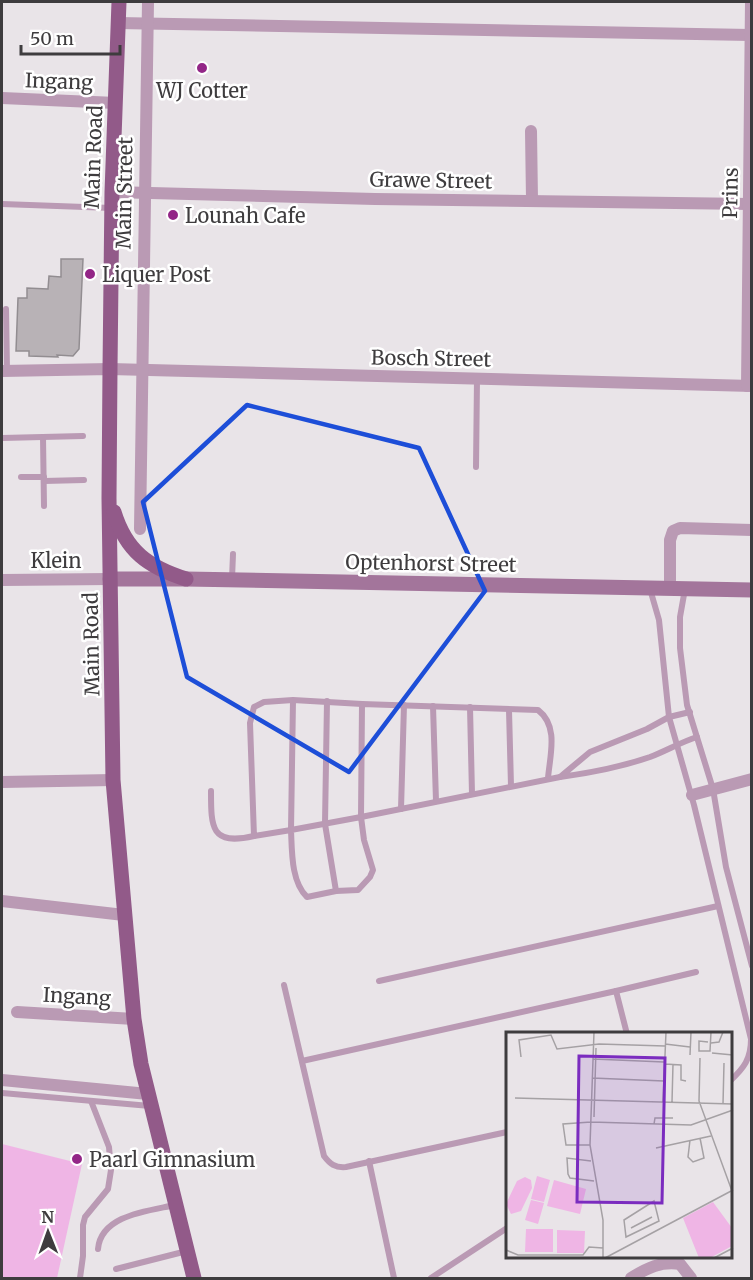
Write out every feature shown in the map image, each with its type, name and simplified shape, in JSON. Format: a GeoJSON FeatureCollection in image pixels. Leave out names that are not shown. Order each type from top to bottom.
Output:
{"type":"FeatureCollection","features":[{"type":"Feature","properties":{"kind":"main road","name":"Main Road"},"geometry":{"type":"LineString","coordinates":[[119,2],[112,192],[109,498],[113,780],[134,1019],[150,1100],[194,1278]]}},
{"type":"Feature","properties":{"kind":"main road"},"geometry":{"type":"LineString","coordinates":[[109,498],[118,527],[133,550],[159,569],[186,579]]}},
{"type":"Feature","properties":{"kind":"main road","name":"Optenhorst Street"},"geometry":{"type":"LineString","coordinates":[[110,579],[752,590]]}},
{"type":"Feature","properties":{"kind":"street","name":"Main Street"},"geometry":{"type":"LineString","coordinates":[[140,529],[148,2]]}},
{"type":"Feature","properties":{"kind":"street","name":"Prins"},"geometry":{"type":"LineString","coordinates":[[749,386],[751,2]]}},
{"type":"Feature","properties":{"kind":"street"},"geometry":{"type":"LineString","coordinates":[[118,23],[750,35]]}},
{"type":"Feature","properties":{"kind":"street","name":"Ingang"},"geometry":{"type":"LineString","coordinates":[[2,98],[116,103]]}},
{"type":"Feature","properties":{"kind":"street"},"geometry":{"type":"LineString","coordinates":[[531,131],[532,200]]}},
{"type":"Feature","properties":{"kind":"street","name":"Grawe Street"},"geometry":{"type":"LineString","coordinates":[[112,192],[375,199],[750,204]]}},
{"type":"Feature","properties":{"kind":"street","name":"Bosch Street"},"geometry":{"type":"LineString","coordinates":[[4,371],[110,369],[749,386]]}},
{"type":"Feature","properties":{"kind":"street"},"geometry":{"type":"LineString","coordinates":[[669,589],[670,540],[673,531],[680,528],[752,530]]}},
{"type":"Feature","properties":{"kind":"street","name":"Klein"},"geometry":{"type":"LineString","coordinates":[[2,580],[110,579]]}},
{"type":"Feature","properties":{"kind":"street"},"geometry":{"type":"LineString","coordinates":[[692,795],[752,779]]}},
{"type":"Feature","properties":{"kind":"street"},"geometry":{"type":"LineString","coordinates":[[2,782],[113,780]]}},
{"type":"Feature","properties":{"kind":"street"},"geometry":{"type":"LineString","coordinates":[[2,901],[124,915]]}},
{"type":"Feature","properties":{"kind":"street","name":"Ingang"},"geometry":{"type":"LineString","coordinates":[[17,1012],[134,1019]]}},
{"type":"Feature","properties":{"kind":"street"},"geometry":{"type":"LineString","coordinates":[[2,1080],[150,1100]]}},
{"type":"Feature","properties":{"kind":"street"},"geometry":{"type":"LineString","coordinates":[[631,1278],[645,1269],[665,1262],[680,1264],[691,1278]]}},
{"type":"Feature","properties":{"kind":"lane"},"geometry":{"type":"LineString","coordinates":[[2,204],[112,208]]}},
{"type":"Feature","properties":{"kind":"lane"},"geometry":{"type":"LineString","coordinates":[[4,371],[6,309]]}},
{"type":"Feature","properties":{"kind":"lane"},"geometry":{"type":"LineString","coordinates":[[476,467],[477,379]]}},
{"type":"Feature","properties":{"kind":"lane"},"geometry":{"type":"LineString","coordinates":[[2,438],[83,436]]}},
{"type":"Feature","properties":{"kind":"lane"},"geometry":{"type":"LineString","coordinates":[[44,437],[44,506]]}},
{"type":"Feature","properties":{"kind":"lane"},"geometry":{"type":"LineString","coordinates":[[21,477],[84,480]]}},
{"type":"Feature","properties":{"kind":"lane"},"geometry":{"type":"LineString","coordinates":[[232,580],[233,554]]}},
{"type":"Feature","properties":{"kind":"lane"},"geometry":{"type":"LineString","coordinates":[[650,588],[659,620],[669,717],[692,795],[751,1039],[751,1052],[745,1066],[732,1079]]}},
{"type":"Feature","properties":{"kind":"lane"},"geometry":{"type":"LineString","coordinates":[[685,588],[680,617],[680,648],[690,712],[713,789],[726,867],[752,966]]}},
{"type":"Feature","properties":{"kind":"lane"},"geometry":{"type":"LineString","coordinates":[[293,700],[291,830],[293,864],[302,893],[307,897],[336,891],[358,890],[370,877],[372,870],[363,840],[361,817],[362,704]]}},
{"type":"Feature","properties":{"kind":"lane"},"geometry":{"type":"LineString","coordinates":[[254,836],[250,723],[254,707],[264,702],[293,700],[538,710],[545,716],[551,728],[548,778]]}},
{"type":"Feature","properties":{"kind":"lane"},"geometry":{"type":"LineString","coordinates":[[327,701],[325,824],[336,891]]}},
{"type":"Feature","properties":{"kind":"lane"},"geometry":{"type":"LineString","coordinates":[[401,809],[404,705]]}},
{"type":"Feature","properties":{"kind":"lane"},"geometry":{"type":"LineString","coordinates":[[433,706],[436,801]]}},
{"type":"Feature","properties":{"kind":"lane"},"geometry":{"type":"LineString","coordinates":[[470,707],[472,794]]}},
{"type":"Feature","properties":{"kind":"lane"},"geometry":{"type":"LineString","coordinates":[[509,710],[511,786]]}},
{"type":"Feature","properties":{"kind":"lane"},"geometry":{"type":"LineString","coordinates":[[560,777],[590,752],[647,729],[669,717],[690,712]]}},
{"type":"Feature","properties":{"kind":"lane"},"geometry":{"type":"LineString","coordinates":[[211,791],[212,824],[217,833],[225,838],[239,839],[361,817],[548,778],[587,773],[651,756],[697,737]]}},
{"type":"Feature","properties":{"kind":"lane"},"geometry":{"type":"LineString","coordinates":[[379,981],[718,906]]}},
{"type":"Feature","properties":{"kind":"lane"},"geometry":{"type":"LineString","coordinates":[[302,1061],[696,972]]}},
{"type":"Feature","properties":{"kind":"lane"},"geometry":{"type":"LineString","coordinates":[[284,985],[324,1156],[332,1165],[338,1167],[506,1132]]}},
{"type":"Feature","properties":{"kind":"lane"},"geometry":{"type":"LineString","coordinates":[[616,991],[626,1032]]}},
{"type":"Feature","properties":{"kind":"lane"},"geometry":{"type":"LineString","coordinates":[[2,1093],[91,1101],[150,1100]]}},
{"type":"Feature","properties":{"kind":"lane"},"geometry":{"type":"LineString","coordinates":[[80,1278],[83,1256],[82,1225],[85,1217],[108,1189],[111,1170],[109,1147],[91,1101]]}},
{"type":"Feature","properties":{"kind":"lane"},"geometry":{"type":"LineString","coordinates":[[369,1161],[394,1278]]}},
{"type":"Feature","properties":{"kind":"lane"},"geometry":{"type":"LineString","coordinates":[[98,1249],[101,1238],[112,1224],[137,1214],[176,1204]]}},
{"type":"Feature","properties":{"kind":"lane"},"geometry":{"type":"LineString","coordinates":[[431,1278],[506,1229]]}},
{"type":"Feature","properties":{"kind":"lane"},"geometry":{"type":"LineString","coordinates":[[116,1269],[186,1251]]}},
{"type":"Feature","properties":{"kind":"highlighted area"},"geometry":{"type":"Polygon","coordinates":[[[247,405],[419,448],[485,591],[349,772],[187,677],[143,502],[247,405]]]}},
{"type":"Feature","properties":{"kind":"shaded area"},"geometry":{"type":"Polygon","coordinates":[[[2,1144],[82,1164],[57,1278],[2,1278],[2,1144]]]}},
{"type":"Feature","properties":{"kind":"building"},"geometry":{"type":"Polygon","coordinates":[[[61,259],[83,259],[79,349],[73,356],[57,355],[58,357],[29,356],[29,351],[16,351],[18,298],[27,298],[27,288],[48,289],[49,276],[61,277],[61,259]]]}},
{"type":"Feature","properties":{"kind":"place","name":"WJ Cotter"},"geometry":{"type":"Point","coordinates":[202,68]}},
{"type":"Feature","properties":{"kind":"place","name":"Lounah Cafe"},"geometry":{"type":"Point","coordinates":[173,215]}},
{"type":"Feature","properties":{"kind":"place","name":"Liquer Post"},"geometry":{"type":"Point","coordinates":[90,274]}},
{"type":"Feature","properties":{"kind":"place","name":"Paarl Gimnasium"},"geometry":{"type":"Point","coordinates":[77,1159]}}]}
